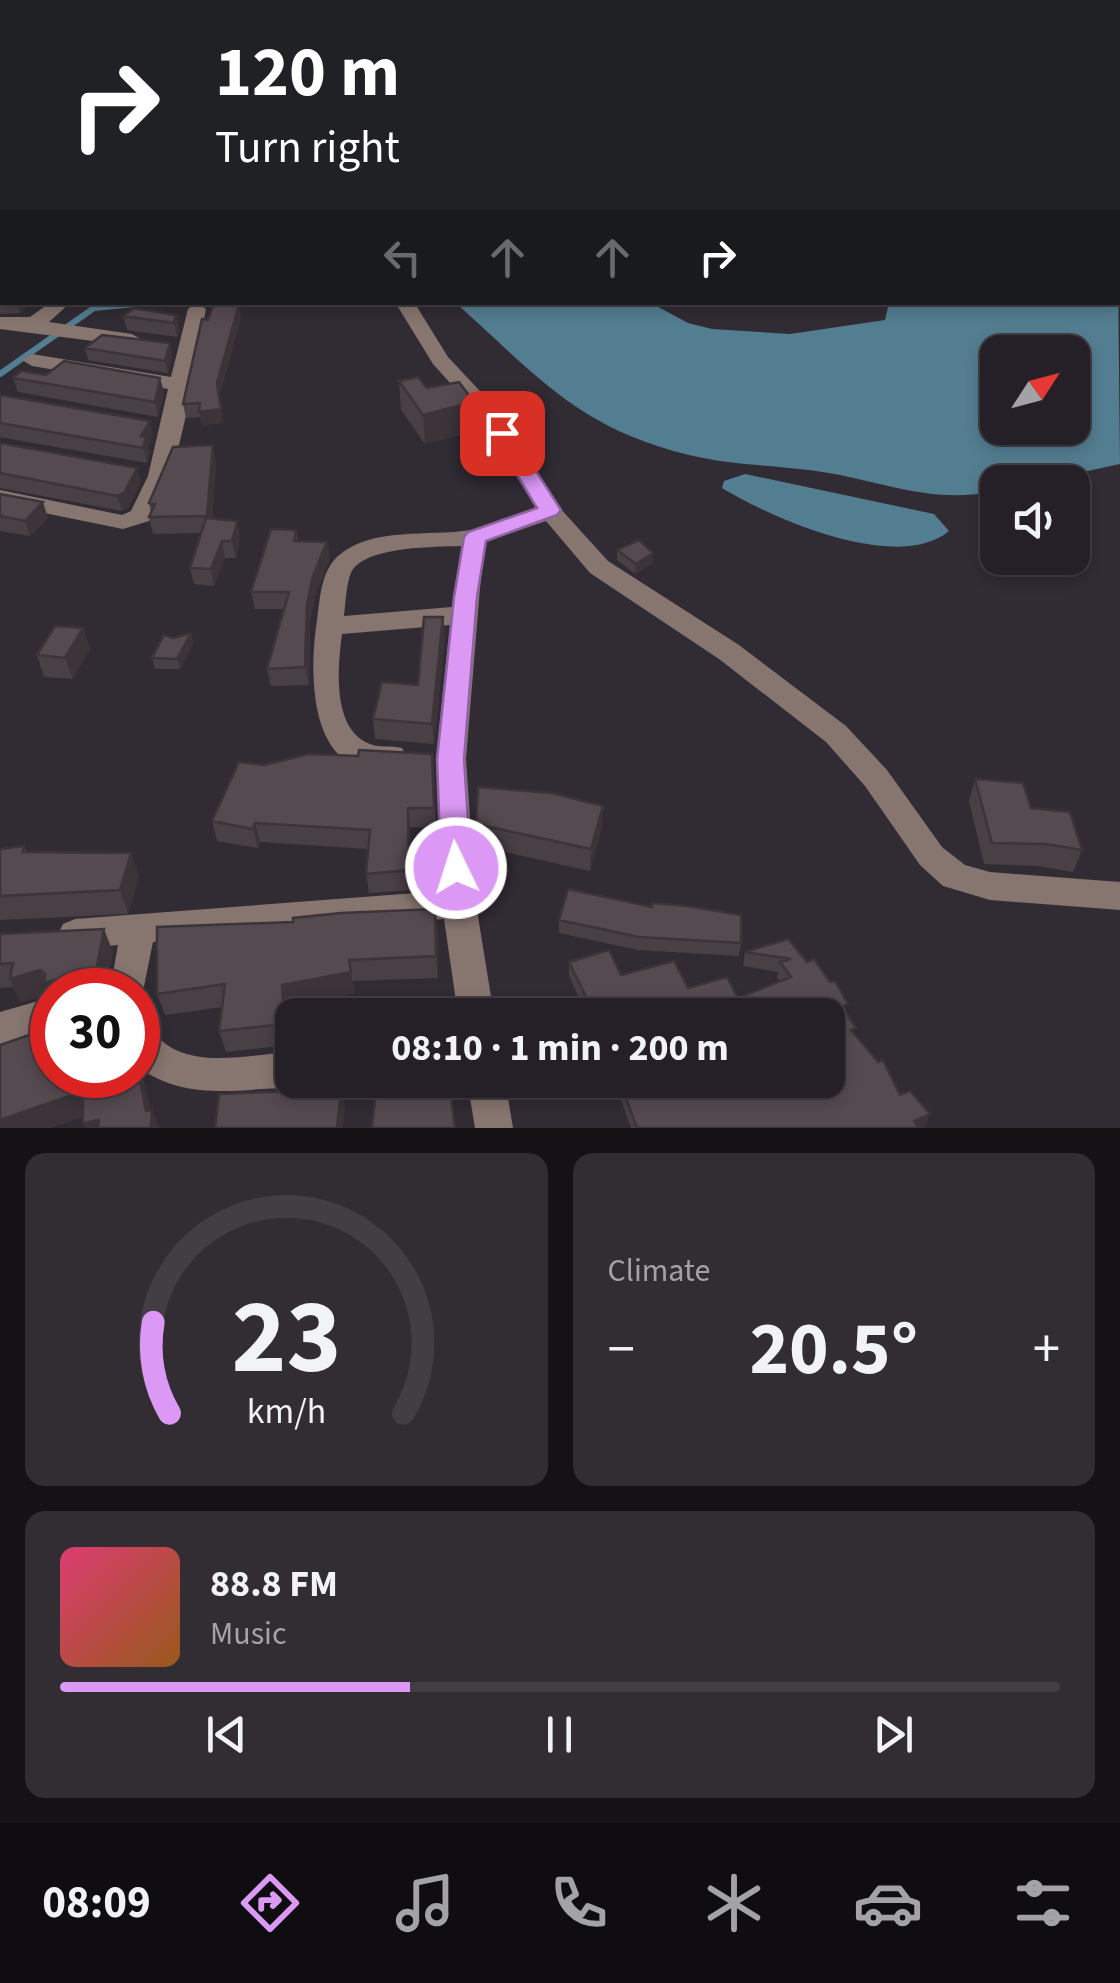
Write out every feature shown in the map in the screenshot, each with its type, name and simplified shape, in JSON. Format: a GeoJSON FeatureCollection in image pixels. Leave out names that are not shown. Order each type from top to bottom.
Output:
{"type":"FeatureCollection","features":[{"type":"Feature","properties":{"kind":"street"},"geometry":{"type":"LineString","coordinates":[[26,325],[47,317],[59,305]]}},
{"type":"Feature","properties":{"kind":"street"},"geometry":{"type":"LineString","coordinates":[[406,305],[440,360],[486,411],[550,510],[599,567],[729,652],[836,734],[876,778],[931,856],[955,876],[990,886],[1120,896]]}},
{"type":"Feature","properties":{"kind":"street"},"geometry":{"type":"LineString","coordinates":[[168,346],[197,309]]}},
{"type":"Feature","properties":{"kind":"street"},"geometry":{"type":"LineString","coordinates":[[0,323],[168,346]]}},
{"type":"Feature","properties":{"kind":"street"},"geometry":{"type":"LineString","coordinates":[[0,497],[123,522],[142,516],[162,428],[181,385],[168,346]]}},
{"type":"Feature","properties":{"kind":"street"},"geometry":{"type":"LineString","coordinates":[[32,360],[181,385]]}},
{"type":"Feature","properties":{"kind":"street"},"geometry":{"type":"LineString","coordinates":[[450,759],[362,755],[343,742],[331,722],[325,688],[339,570],[347,558],[382,546],[476,537],[550,510]]}},
{"type":"Feature","properties":{"kind":"street"},"geometry":{"type":"LineString","coordinates":[[473,998],[458,904],[450,759],[476,537]]}},
{"type":"Feature","properties":{"kind":"street"},"geometry":{"type":"LineString","coordinates":[[330,626],[464,615]]}},
{"type":"Feature","properties":{"kind":"street"},"geometry":{"type":"LineString","coordinates":[[44,934],[137,932],[458,904]]}},
{"type":"Feature","properties":{"kind":"street"},"geometry":{"type":"LineString","coordinates":[[131,968],[137,932]]}},
{"type":"Feature","properties":{"kind":"street"},"geometry":{"type":"LineString","coordinates":[[0,1032],[30,1018]]}},
{"type":"Feature","properties":{"kind":"street"},"geometry":{"type":"LineString","coordinates":[[160,1063],[201,1075],[275,1071]]}},
{"type":"Feature","properties":{"kind":"street"},"geometry":{"type":"LineString","coordinates":[[489,1098],[494,1128]]}},
{"type":"Feature","properties":{"kind":"water"},"geometry":{"type":"Polygon","coordinates":[[[458,305],[655,305],[688,323],[712,329],[790,334],[885,320],[889,305],[1118,305],[1120,464],[1090,471],[1090,465],[980,465],[980,493],[956,495],[689,455],[650,444],[588,414],[536,376],[458,305]]]}},
{"type":"Feature","properties":{"kind":"water"},"geometry":{"type":"Polygon","coordinates":[[[745,474],[934,514],[949,531],[926,543],[898,547],[834,537],[771,513],[722,488],[724,481],[745,474]]]}},
{"type":"Feature","properties":{"kind":"building"},"geometry":{"type":"Polygon","coordinates":[[[213,305],[239,305],[217,383],[221,409],[199,412],[200,403],[183,404],[202,319],[208,320],[213,305]]]}},
{"type":"Feature","properties":{"kind":"building"},"geometry":{"type":"Polygon","coordinates":[[[134,308],[176,315],[174,323],[123,316],[134,308]]]}},
{"type":"Feature","properties":{"kind":"building"},"geometry":{"type":"Polygon","coordinates":[[[102,335],[170,343],[165,361],[85,348],[102,335]]]}},
{"type":"Feature","properties":{"kind":"building"},"geometry":{"type":"Polygon","coordinates":[[[64,361],[160,378],[155,402],[13,378],[21,371],[46,375],[64,361]]]}},
{"type":"Feature","properties":{"kind":"building"},"geometry":{"type":"Polygon","coordinates":[[[418,377],[427,388],[459,382],[474,402],[423,415],[399,381],[418,377]]]}},
{"type":"Feature","properties":{"kind":"building"},"geometry":{"type":"Polygon","coordinates":[[[0,395],[150,421],[141,436],[146,437],[143,448],[0,423],[0,395]]]}},
{"type":"Feature","properties":{"kind":"building"},"geometry":{"type":"Polygon","coordinates":[[[0,443],[137,468],[124,493],[117,496],[0,473],[0,443]]]}},
{"type":"Feature","properties":{"kind":"building"},"geometry":{"type":"Polygon","coordinates":[[[213,445],[207,516],[149,517],[155,504],[149,503],[173,447],[213,445]]]}},
{"type":"Feature","properties":{"kind":"building"},"geometry":{"type":"Polygon","coordinates":[[[0,494],[43,502],[25,521],[0,516],[0,494]]]}},
{"type":"Feature","properties":{"kind":"building"},"geometry":{"type":"Polygon","coordinates":[[[206,518],[237,521],[232,541],[222,541],[211,569],[190,568],[206,518]]]}},
{"type":"Feature","properties":{"kind":"building"},"geometry":{"type":"Polygon","coordinates":[[[271,529],[296,530],[294,541],[327,542],[307,604],[305,667],[267,669],[289,592],[251,592],[271,529]]]}},
{"type":"Feature","properties":{"kind":"building"},"geometry":{"type":"Polygon","coordinates":[[[639,540],[653,553],[636,564],[617,550],[639,540]]]}},
{"type":"Feature","properties":{"kind":"building"},"geometry":{"type":"Polygon","coordinates":[[[424,617],[443,617],[432,724],[373,719],[382,682],[418,685],[424,617]]]}},
{"type":"Feature","properties":{"kind":"building"},"geometry":{"type":"Polygon","coordinates":[[[55,626],[83,628],[65,658],[37,655],[55,626]]]}},
{"type":"Feature","properties":{"kind":"building"},"geometry":{"type":"Polygon","coordinates":[[[191,633],[177,659],[152,658],[164,635],[174,638],[191,633]]]}},
{"type":"Feature","properties":{"kind":"building"},"geometry":{"type":"Polygon","coordinates":[[[359,750],[432,754],[434,808],[408,808],[409,870],[366,874],[370,830],[255,823],[253,829],[212,821],[239,762],[264,765],[309,754],[358,756],[359,750]]]}},
{"type":"Feature","properties":{"kind":"building"},"geometry":{"type":"Polygon","coordinates":[[[975,779],[1023,783],[1031,808],[1070,812],[1082,850],[1046,844],[992,843],[975,779]]]}},
{"type":"Feature","properties":{"kind":"building"},"geometry":{"type":"Polygon","coordinates":[[[478,787],[552,793],[603,806],[591,849],[476,824],[478,787]]]}},
{"type":"Feature","properties":{"kind":"building"},"geometry":{"type":"Polygon","coordinates":[[[24,846],[23,852],[131,853],[120,890],[0,896],[0,849],[24,846]]]}},
{"type":"Feature","properties":{"kind":"building"},"geometry":{"type":"Polygon","coordinates":[[[568,889],[652,907],[652,903],[687,906],[741,915],[741,943],[639,937],[559,920],[568,889]]]}},
{"type":"Feature","properties":{"kind":"building"},"geometry":{"type":"Polygon","coordinates":[[[435,909],[436,956],[349,960],[351,972],[282,985],[283,998],[275,998],[275,1025],[219,1031],[225,984],[160,994],[157,927],[293,922],[293,918],[435,909]]]}},
{"type":"Feature","properties":{"kind":"building"},"geometry":{"type":"Polygon","coordinates":[[[104,929],[99,968],[30,968],[30,973],[10,979],[13,963],[0,964],[0,934],[104,929]]]}},
{"type":"Feature","properties":{"kind":"building"},"geometry":{"type":"Polygon","coordinates":[[[788,939],[807,962],[814,959],[845,998],[738,998],[791,977],[780,962],[791,959],[745,952],[788,939]]]}},
{"type":"Feature","properties":{"kind":"building"},"geometry":{"type":"Polygon","coordinates":[[[609,950],[621,975],[674,961],[688,988],[727,977],[738,998],[587,998],[569,962],[609,950]]]}},
{"type":"Feature","properties":{"kind":"building"},"geometry":{"type":"Polygon","coordinates":[[[845,1011],[856,1028],[851,1030],[878,1062],[883,1060],[900,1095],[910,1091],[930,1114],[914,1121],[918,1128],[637,1128],[626,1098],[845,1098],[845,1011]]]}},
{"type":"Feature","properties":{"kind":"building"},"geometry":{"type":"Polygon","coordinates":[[[30,1035],[30,1098],[63,1098],[0,1120],[0,1045],[30,1035]]]}},
{"type":"Feature","properties":{"kind":"building"},"geometry":{"type":"Polygon","coordinates":[[[275,1092],[275,1098],[340,1098],[337,1128],[215,1128],[219,1094],[275,1092]]]}},
{"type":"Feature","properties":{"kind":"building"},"geometry":{"type":"Polygon","coordinates":[[[83,1098],[143,1098],[146,1111],[152,1110],[151,1128],[98,1128],[99,1120],[83,1123],[83,1098]]]}},
{"type":"Feature","properties":{"kind":"building"},"geometry":{"type":"Polygon","coordinates":[[[375,1098],[451,1098],[455,1128],[372,1128],[375,1098]]]}},
{"type":"Feature","properties":{"kind":"waterway"},"geometry":{"type":"LineString","coordinates":[[0,374],[94,308],[125,305]]}},
{"type":"Feature","properties":{"kind":"route"},"geometry":{"type":"LineString","coordinates":[[456,868],[450,759],[469,564],[476,537],[550,510],[502,433]]}}]}
